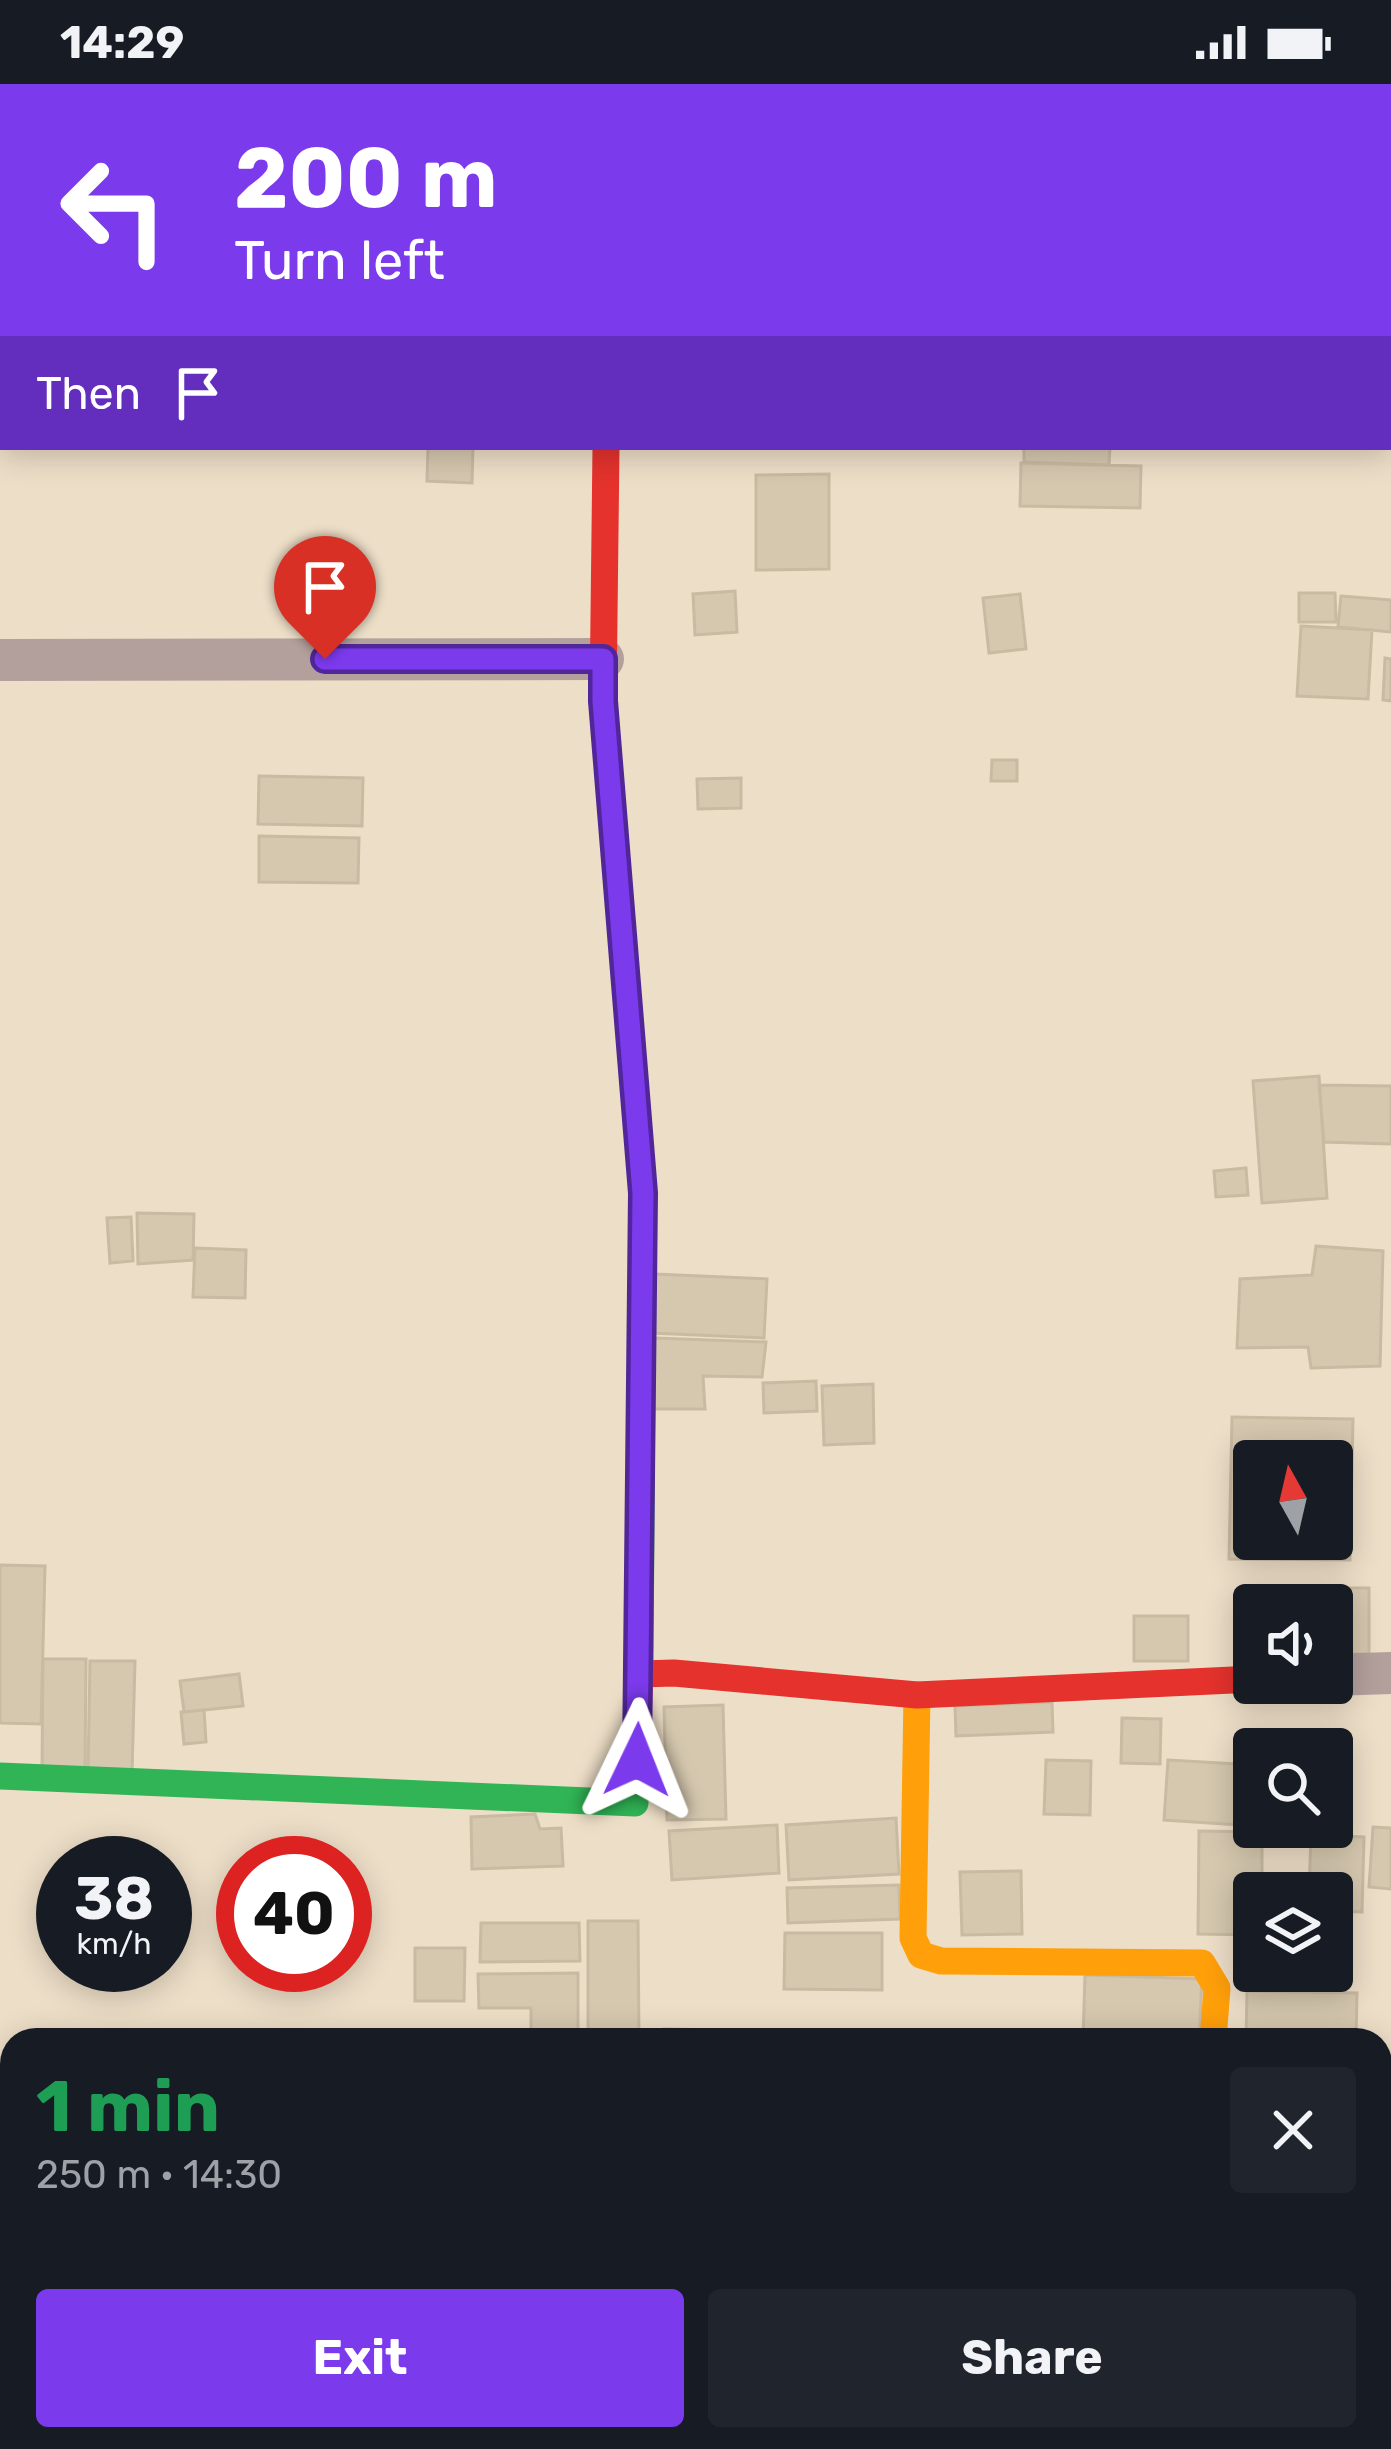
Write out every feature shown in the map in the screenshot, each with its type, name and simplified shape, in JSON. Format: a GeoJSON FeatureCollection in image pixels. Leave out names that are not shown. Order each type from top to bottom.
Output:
{"type":"FeatureCollection","features":[{"type":"Feature","properties":{"kind":"street"},"geometry":{"type":"LineString","coordinates":[[0,1776],[635,1803],[643,1193],[603,701],[606,450]]}},
{"type":"Feature","properties":{"kind":"street"},"geometry":{"type":"LineString","coordinates":[[0,660],[603,659]]}},
{"type":"Feature","properties":{"kind":"street"},"geometry":{"type":"LineString","coordinates":[[1353,1674],[1391,1672]]}},
{"type":"Feature","properties":{"kind":"street"},"geometry":{"type":"LineString","coordinates":[[640,1674],[917,1695],[1233,1679]]}},
{"type":"Feature","properties":{"kind":"street"},"geometry":{"type":"LineString","coordinates":[[917,1695],[913,1938],[921,1955],[941,1960],[1202,1963],[1217,1982],[1214,2028]]}},
{"type":"Feature","properties":{"kind":"building"},"geometry":{"type":"Polygon","coordinates":[[[428,450],[473,450],[472,483],[427,481],[428,450]]]}},
{"type":"Feature","properties":{"kind":"building"},"geometry":{"type":"Polygon","coordinates":[[[1024,450],[1110,450],[1109,465],[1024,462],[1024,450]]]}},
{"type":"Feature","properties":{"kind":"building"},"geometry":{"type":"Polygon","coordinates":[[[1021,463],[1141,466],[1140,508],[1020,506],[1021,463]]]}},
{"type":"Feature","properties":{"kind":"building"},"geometry":{"type":"Polygon","coordinates":[[[829,474],[829,569],[756,570],[756,475],[829,474]]]}},
{"type":"Feature","properties":{"kind":"building"},"geometry":{"type":"Polygon","coordinates":[[[735,591],[737,632],[695,635],[693,594],[735,591]]]}},
{"type":"Feature","properties":{"kind":"building"},"geometry":{"type":"Polygon","coordinates":[[[1299,593],[1335,593],[1336,622],[1299,622],[1299,593]]]}},
{"type":"Feature","properties":{"kind":"building"},"geometry":{"type":"Polygon","coordinates":[[[1020,594],[1026,649],[989,653],[983,598],[1020,594]]]}},
{"type":"Feature","properties":{"kind":"building"},"geometry":{"type":"Polygon","coordinates":[[[1341,596],[1391,600],[1391,632],[1338,627],[1341,596]]]}},
{"type":"Feature","properties":{"kind":"building"},"geometry":{"type":"Polygon","coordinates":[[[1301,626],[1372,630],[1368,699],[1297,696],[1301,626]]]}},
{"type":"Feature","properties":{"kind":"building"},"geometry":{"type":"Polygon","coordinates":[[[1385,658],[1391,659],[1391,701],[1383,700],[1385,658]]]}},
{"type":"Feature","properties":{"kind":"building"},"geometry":{"type":"Polygon","coordinates":[[[992,760],[1017,760],[1017,781],[991,781],[992,760]]]}},
{"type":"Feature","properties":{"kind":"building"},"geometry":{"type":"Polygon","coordinates":[[[259,776],[363,778],[362,826],[258,824],[259,776]]]}},
{"type":"Feature","properties":{"kind":"building"},"geometry":{"type":"Polygon","coordinates":[[[741,778],[741,808],[698,809],[697,779],[741,778]]]}},
{"type":"Feature","properties":{"kind":"building"},"geometry":{"type":"Polygon","coordinates":[[[259,836],[359,838],[358,883],[259,882],[259,836]]]}},
{"type":"Feature","properties":{"kind":"building"},"geometry":{"type":"Polygon","coordinates":[[[1319,1076],[1327,1198],[1262,1203],[1253,1081],[1319,1076]]]}},
{"type":"Feature","properties":{"kind":"building"},"geometry":{"type":"Polygon","coordinates":[[[1319,1085],[1391,1086],[1391,1144],[1324,1142],[1319,1085]]]}},
{"type":"Feature","properties":{"kind":"building"},"geometry":{"type":"Polygon","coordinates":[[[1246,1168],[1248,1195],[1216,1197],[1214,1171],[1246,1168]]]}},
{"type":"Feature","properties":{"kind":"building"},"geometry":{"type":"Polygon","coordinates":[[[137,1213],[194,1214],[193,1260],[138,1264],[137,1213]]]}},
{"type":"Feature","properties":{"kind":"building"},"geometry":{"type":"Polygon","coordinates":[[[131,1217],[133,1261],[110,1263],[107,1218],[131,1217]]]}},
{"type":"Feature","properties":{"kind":"building"},"geometry":{"type":"Polygon","coordinates":[[[1316,1246],[1383,1251],[1380,1366],[1311,1368],[1308,1347],[1237,1348],[1240,1279],[1312,1275],[1316,1246]]]}},
{"type":"Feature","properties":{"kind":"building"},"geometry":{"type":"Polygon","coordinates":[[[195,1248],[246,1250],[245,1298],[193,1297],[195,1248]]]}},
{"type":"Feature","properties":{"kind":"building"},"geometry":{"type":"Polygon","coordinates":[[[654,1274],[767,1279],[764,1338],[652,1333],[654,1274]]]}},
{"type":"Feature","properties":{"kind":"building"},"geometry":{"type":"Polygon","coordinates":[[[654,1338],[766,1342],[762,1377],[703,1376],[705,1409],[651,1409],[654,1338]]]}},
{"type":"Feature","properties":{"kind":"building"},"geometry":{"type":"Polygon","coordinates":[[[816,1381],[817,1411],[764,1413],[763,1383],[816,1381]]]}},
{"type":"Feature","properties":{"kind":"building"},"geometry":{"type":"Polygon","coordinates":[[[873,1384],[874,1443],[824,1445],[822,1386],[873,1384]]]}},
{"type":"Feature","properties":{"kind":"building"},"geometry":{"type":"Polygon","coordinates":[[[1232,1417],[1353,1419],[1353,1440],[1233,1440],[1233,1559],[1229,1559],[1232,1417]]]}},
{"type":"Feature","properties":{"kind":"building"},"geometry":{"type":"Polygon","coordinates":[[[0,1565],[45,1566],[41,1724],[0,1723],[0,1565]]]}},
{"type":"Feature","properties":{"kind":"building"},"geometry":{"type":"Polygon","coordinates":[[[1353,1588],[1369,1588],[1369,1654],[1353,1654],[1353,1588]]]}},
{"type":"Feature","properties":{"kind":"building"},"geometry":{"type":"Polygon","coordinates":[[[1134,1616],[1188,1616],[1188,1661],[1134,1661],[1134,1616]]]}},
{"type":"Feature","properties":{"kind":"building"},"geometry":{"type":"Polygon","coordinates":[[[43,1659],[86,1659],[85,1771],[42,1771],[43,1659]]]}},
{"type":"Feature","properties":{"kind":"building"},"geometry":{"type":"Polygon","coordinates":[[[90,1661],[135,1661],[132,1773],[88,1772],[90,1661]]]}},
{"type":"Feature","properties":{"kind":"building"},"geometry":{"type":"Polygon","coordinates":[[[239,1674],[243,1706],[184,1712],[180,1681],[239,1674]]]}},
{"type":"Feature","properties":{"kind":"building"},"geometry":{"type":"Polygon","coordinates":[[[1052,1702],[1053,1732],[956,1736],[955,1706],[1052,1702]]]}},
{"type":"Feature","properties":{"kind":"building"},"geometry":{"type":"Polygon","coordinates":[[[723,1705],[726,1819],[667,1820],[664,1707],[723,1705]]]}},
{"type":"Feature","properties":{"kind":"building"},"geometry":{"type":"Polygon","coordinates":[[[204,1710],[206,1742],[184,1744],[181,1712],[204,1710]]]}},
{"type":"Feature","properties":{"kind":"building"},"geometry":{"type":"Polygon","coordinates":[[[1122,1718],[1161,1719],[1160,1764],[1121,1763],[1122,1718]]]}},
{"type":"Feature","properties":{"kind":"building"},"geometry":{"type":"Polygon","coordinates":[[[1046,1760],[1091,1761],[1090,1815],[1044,1814],[1046,1760]]]}},
{"type":"Feature","properties":{"kind":"building"},"geometry":{"type":"Polygon","coordinates":[[[1168,1760],[1233,1764],[1233,1825],[1164,1820],[1168,1760]]]}},
{"type":"Feature","properties":{"kind":"building"},"geometry":{"type":"Polygon","coordinates":[[[535,1814],[540,1829],[561,1828],[563,1866],[472,1869],[471,1817],[535,1814]]]}},
{"type":"Feature","properties":{"kind":"building"},"geometry":{"type":"Polygon","coordinates":[[[896,1818],[899,1874],[789,1880],[786,1825],[896,1818]]]}},
{"type":"Feature","properties":{"kind":"building"},"geometry":{"type":"Polygon","coordinates":[[[777,1825],[779,1873],[672,1880],[669,1831],[777,1825]]]}},
{"type":"Feature","properties":{"kind":"building"},"geometry":{"type":"Polygon","coordinates":[[[1373,1827],[1391,1828],[1391,1889],[1369,1887],[1373,1827]]]}},
{"type":"Feature","properties":{"kind":"building"},"geometry":{"type":"Polygon","coordinates":[[[1199,1831],[1233,1832],[1233,1848],[1262,1848],[1262,1872],[1233,1872],[1233,1935],[1198,1934],[1199,1831]]]}},
{"type":"Feature","properties":{"kind":"building"},"geometry":{"type":"Polygon","coordinates":[[[1353,1837],[1364,1837],[1362,1912],[1353,1912],[1353,1872],[1310,1872],[1311,1848],[1353,1848],[1353,1837]]]}},
{"type":"Feature","properties":{"kind":"building"},"geometry":{"type":"Polygon","coordinates":[[[1021,1871],[1022,1934],[962,1935],[960,1872],[1021,1871]]]}},
{"type":"Feature","properties":{"kind":"building"},"geometry":{"type":"Polygon","coordinates":[[[899,1885],[900,1919],[788,1923],[787,1888],[899,1885]]]}},
{"type":"Feature","properties":{"kind":"building"},"geometry":{"type":"Polygon","coordinates":[[[588,1921],[638,1921],[639,2028],[588,2028],[588,1921]]]}},
{"type":"Feature","properties":{"kind":"building"},"geometry":{"type":"Polygon","coordinates":[[[481,1923],[579,1923],[580,1961],[480,1962],[481,1923]]]}},
{"type":"Feature","properties":{"kind":"building"},"geometry":{"type":"Polygon","coordinates":[[[785,1933],[882,1933],[882,1990],[784,1989],[785,1933]]]}},
{"type":"Feature","properties":{"kind":"building"},"geometry":{"type":"Polygon","coordinates":[[[415,1948],[465,1948],[464,2001],[415,2001],[415,1948]]]}},
{"type":"Feature","properties":{"kind":"building"},"geometry":{"type":"Polygon","coordinates":[[[578,1973],[578,2028],[531,2028],[531,2008],[479,2008],[478,1974],[578,1973]]]}},
{"type":"Feature","properties":{"kind":"building"},"geometry":{"type":"Polygon","coordinates":[[[1085,1975],[1202,1979],[1200,2028],[1083,2028],[1085,1975]]]}},
{"type":"Feature","properties":{"kind":"building"},"geometry":{"type":"Polygon","coordinates":[[[1247,1992],[1357,1993],[1356,2028],[1246,2028],[1247,1992]]]}},
{"type":"Feature","properties":{"kind":"traffic: fast"},"geometry":{"type":"LineString","coordinates":[[621,923],[643,1193],[640,1674]]}},
{"type":"Feature","properties":{"kind":"traffic: fast"},"geometry":{"type":"LineString","coordinates":[[0,1776],[635,1803],[636,1767]]}},
{"type":"Feature","properties":{"kind":"traffic: slow"},"geometry":{"type":"LineString","coordinates":[[917,1695],[913,1938],[921,1955],[941,1961],[1202,1963],[1217,1988],[1214,2028]]}},
{"type":"Feature","properties":{"kind":"traffic: jam"},"geometry":{"type":"LineString","coordinates":[[606,450],[603,701],[621,923]]}},
{"type":"Feature","properties":{"kind":"traffic: jam"},"geometry":{"type":"LineString","coordinates":[[636,1767],[640,1674],[917,1695],[1233,1680]]}},
{"type":"Feature","properties":{"kind":"route"},"geometry":{"type":"LineString","coordinates":[[325,659],[603,659],[643,1193],[637,1760]]}}]}
